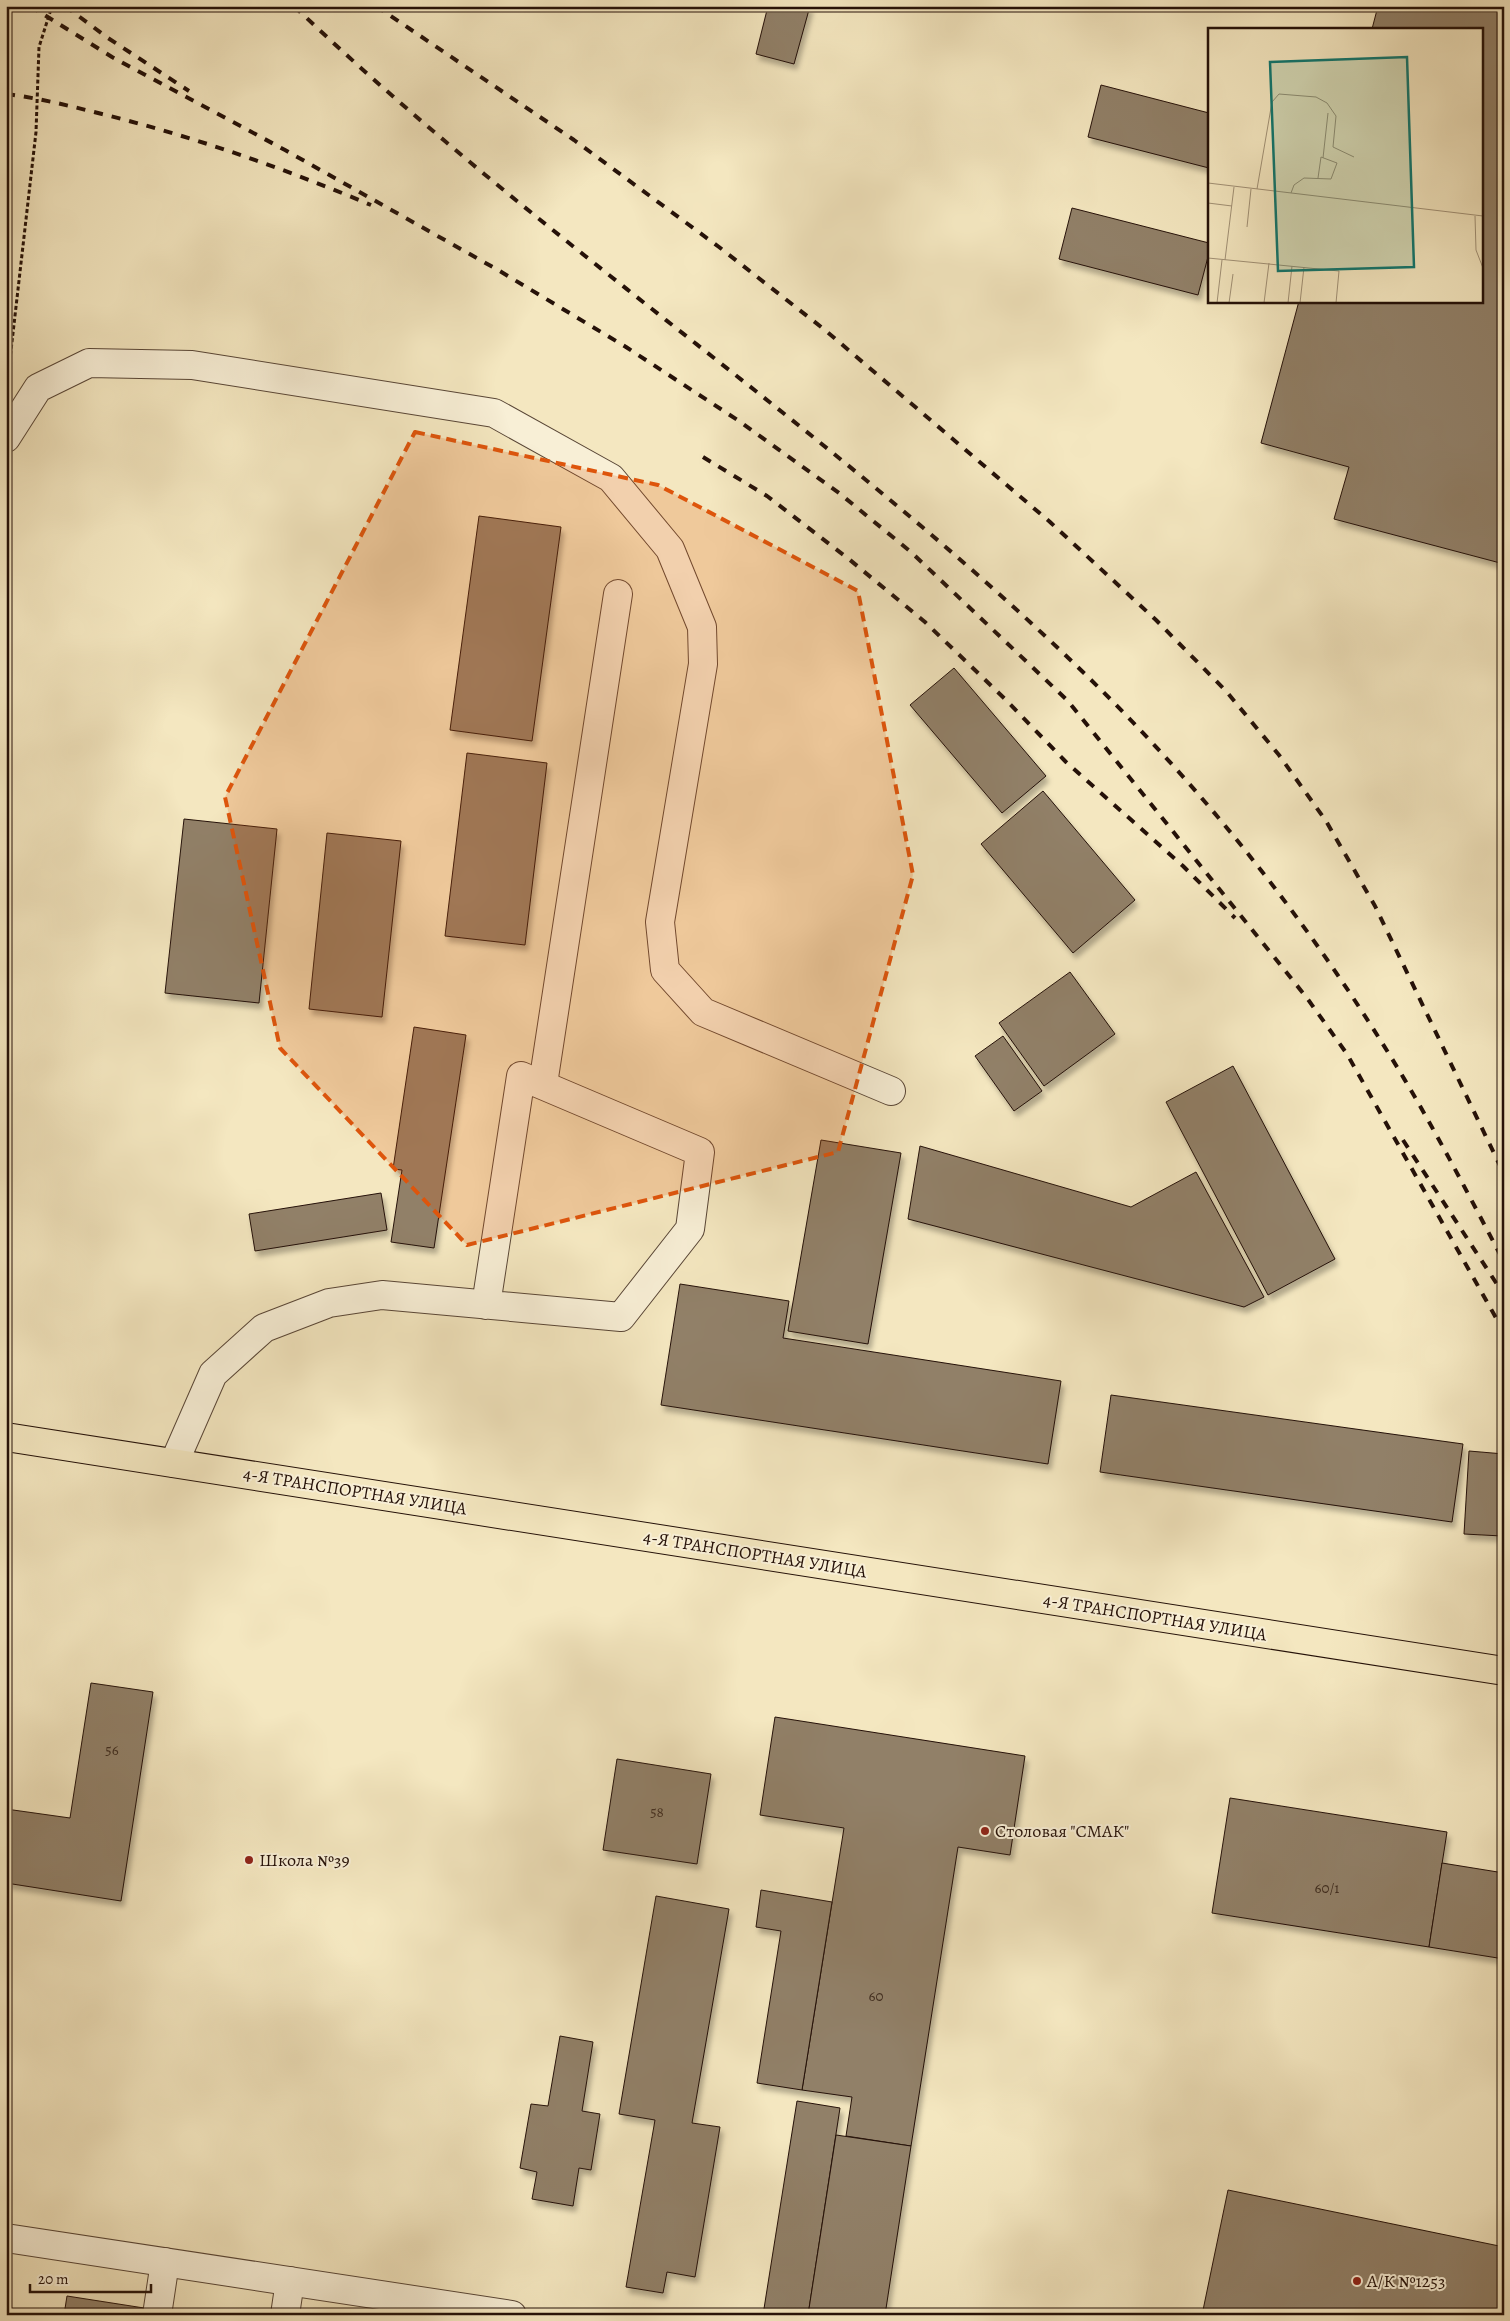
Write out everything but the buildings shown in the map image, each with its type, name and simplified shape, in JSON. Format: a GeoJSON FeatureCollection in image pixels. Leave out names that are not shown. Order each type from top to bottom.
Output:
{"type":"FeatureCollection","features":[{"type":"Feature","properties":{"kind":"main road","name":"4-Я ТРАНСПОРТНАЯ УЛИЦА"},"geometry":{"type":"LineString","coordinates":[[6,1437],[1504,1671]]}},
{"type":"Feature","properties":{"kind":"street"},"geometry":{"type":"LineString","coordinates":[[6,438],[38,388],[89,363],[192,365],[494,413],[611,478],[670,549],[702,627],[703,664],[660,922],[665,970],[703,1012],[891,1090]]}},
{"type":"Feature","properties":{"kind":"street"},"geometry":{"type":"LineString","coordinates":[[542,1084],[618,594]]}},
{"type":"Feature","properties":{"kind":"street"},"geometry":{"type":"LineString","coordinates":[[174,1463],[213,1374],[264,1328],[329,1302],[382,1295],[486,1305],[621,1317],[690,1229],[700,1152],[521,1076],[486,1305]]}},
{"type":"Feature","properties":{"kind":"street"},"geometry":{"type":"LineString","coordinates":[[6,2238],[512,2315]]}},
{"type":"Feature","properties":{"kind":"street"},"geometry":{"type":"LineString","coordinates":[[157,2315],[165,2262]]}},
{"type":"Feature","properties":{"kind":"street"},"geometry":{"type":"LineString","coordinates":[[285,2315],[290,2281]]}},
{"type":"Feature","properties":{"kind":"path"},"geometry":{"type":"LineString","coordinates":[[8,369],[36,132],[39,47],[52,6]]}},
{"type":"Feature","properties":{"kind":"highlighted area"},"geometry":{"type":"Polygon","coordinates":[[[415,432],[658,485],[858,591],[913,875],[838,1152],[467,1245],[280,1048],[225,797],[415,432]]]}},
{"type":"Feature","properties":{"kind":"railway"},"geometry":{"type":"LineString","coordinates":[[30,6],[112,57],[285,150],[498,270],[626,347],[739,421],[839,493],[911,552],[1068,701],[1307,998],[1347,1054],[1504,1332]]}},
{"type":"Feature","properties":{"kind":"railway"},"geometry":{"type":"LineString","coordinates":[[65,6],[108,38],[189,91]]}},
{"type":"Feature","properties":{"kind":"railway"},"geometry":{"type":"LineString","coordinates":[[294,6],[390,93],[488,177],[892,502],[990,586],[1085,674],[1126,715],[1205,802],[1279,893],[1314,941],[1379,1038],[1412,1093],[1444,1148],[1504,1262]]}},
{"type":"Feature","properties":{"kind":"railway"},"geometry":{"type":"LineString","coordinates":[[376,6],[574,140],[719,247],[825,330],[1050,522],[1156,620],[1226,691],[1279,755],[1326,821],[1375,906],[1504,1174]]}},
{"type":"Feature","properties":{"kind":"railway"},"geometry":{"type":"LineString","coordinates":[[6,94],[66,105],[205,143],[305,178],[371,205]]}},
{"type":"Feature","properties":{"kind":"railway"},"geometry":{"type":"LineString","coordinates":[[703,457],[767,496],[850,560],[925,622],[1006,700],[1066,762],[1183,866],[1235,918]]}},
{"type":"Feature","properties":{"kind":"railway"},"geometry":{"type":"LineString","coordinates":[[1403,1140],[1504,1295]]}},
{"type":"Feature","properties":{"kind":"place","name":"Столовая \"СМАК\""},"geometry":{"type":"Point","coordinates":[985,1831]}},
{"type":"Feature","properties":{"kind":"place","name":"Школа №39"},"geometry":{"type":"Point","coordinates":[249,1860]}},
{"type":"Feature","properties":{"kind":"place","name":"А/К №1253"},"geometry":{"type":"Point","coordinates":[1357,2281]}}]}
